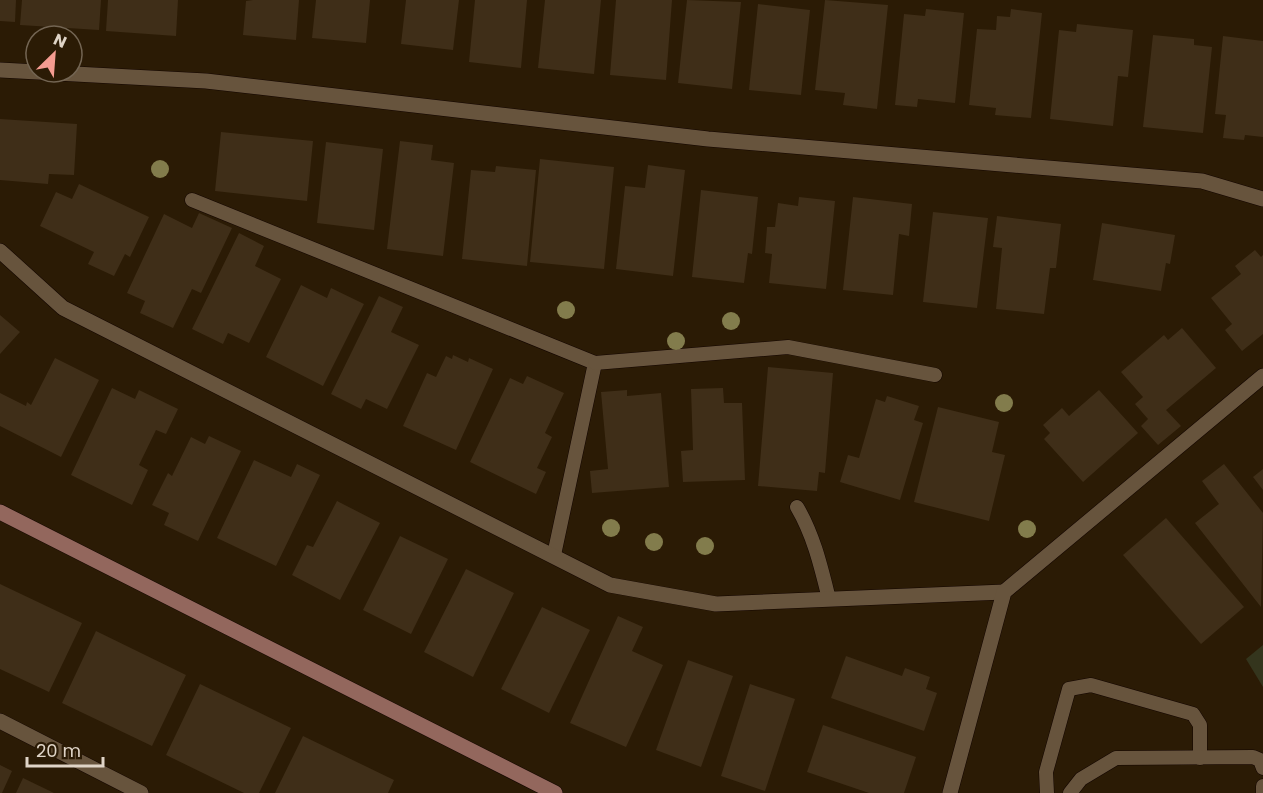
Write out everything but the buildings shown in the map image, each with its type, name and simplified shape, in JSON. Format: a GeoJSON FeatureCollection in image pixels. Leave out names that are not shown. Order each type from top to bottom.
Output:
{"type":"FeatureCollection","features":[{"type":"Feature","properties":{"kind":"street"},"geometry":{"type":"LineString","coordinates":[[0,70],[206,81],[708,139],[1202,181],[1263,199]]}},
{"type":"Feature","properties":{"kind":"street"},"geometry":{"type":"LineString","coordinates":[[0,251],[63,308],[610,585],[716,604],[1004,592]]}},
{"type":"Feature","properties":{"kind":"street"},"geometry":{"type":"LineString","coordinates":[[950,793],[1004,592],[1263,376]]}},
{"type":"Feature","properties":{"kind":"street"},"geometry":{"type":"LineString","coordinates":[[0,512],[555,793]]}},
{"type":"Feature","properties":{"kind":"street"},"geometry":{"type":"LineString","coordinates":[[0,721],[141,793]]}},
{"type":"Feature","properties":{"kind":"lane"},"geometry":{"type":"LineString","coordinates":[[192,200],[596,363],[788,347],[935,375]]}},
{"type":"Feature","properties":{"kind":"lane"},"geometry":{"type":"LineString","coordinates":[[554,555],[596,363]]}},
{"type":"Feature","properties":{"kind":"lane"},"geometry":{"type":"LineString","coordinates":[[797,507],[807,524],[817,551],[829,599]]}},
{"type":"Feature","properties":{"kind":"lane"},"geometry":{"type":"LineString","coordinates":[[1047,793],[1046,772],[1069,689],[1091,685],[1193,714],[1200,725],[1200,758]]}},
{"type":"Feature","properties":{"kind":"lane"},"geometry":{"type":"LineString","coordinates":[[1070,793],[1081,779],[1116,758],[1253,757],[1260,760],[1263,768]]}},
{"type":"Feature","properties":{"kind":"lane"},"geometry":{"type":"LineString","coordinates":[[1263,786],[1263,793]]}},
{"type":"Feature","properties":{"kind":"green space"},"geometry":{"type":"Polygon","coordinates":[[[1263,645],[1263,687],[1246,659],[1263,645]]]}}]}
